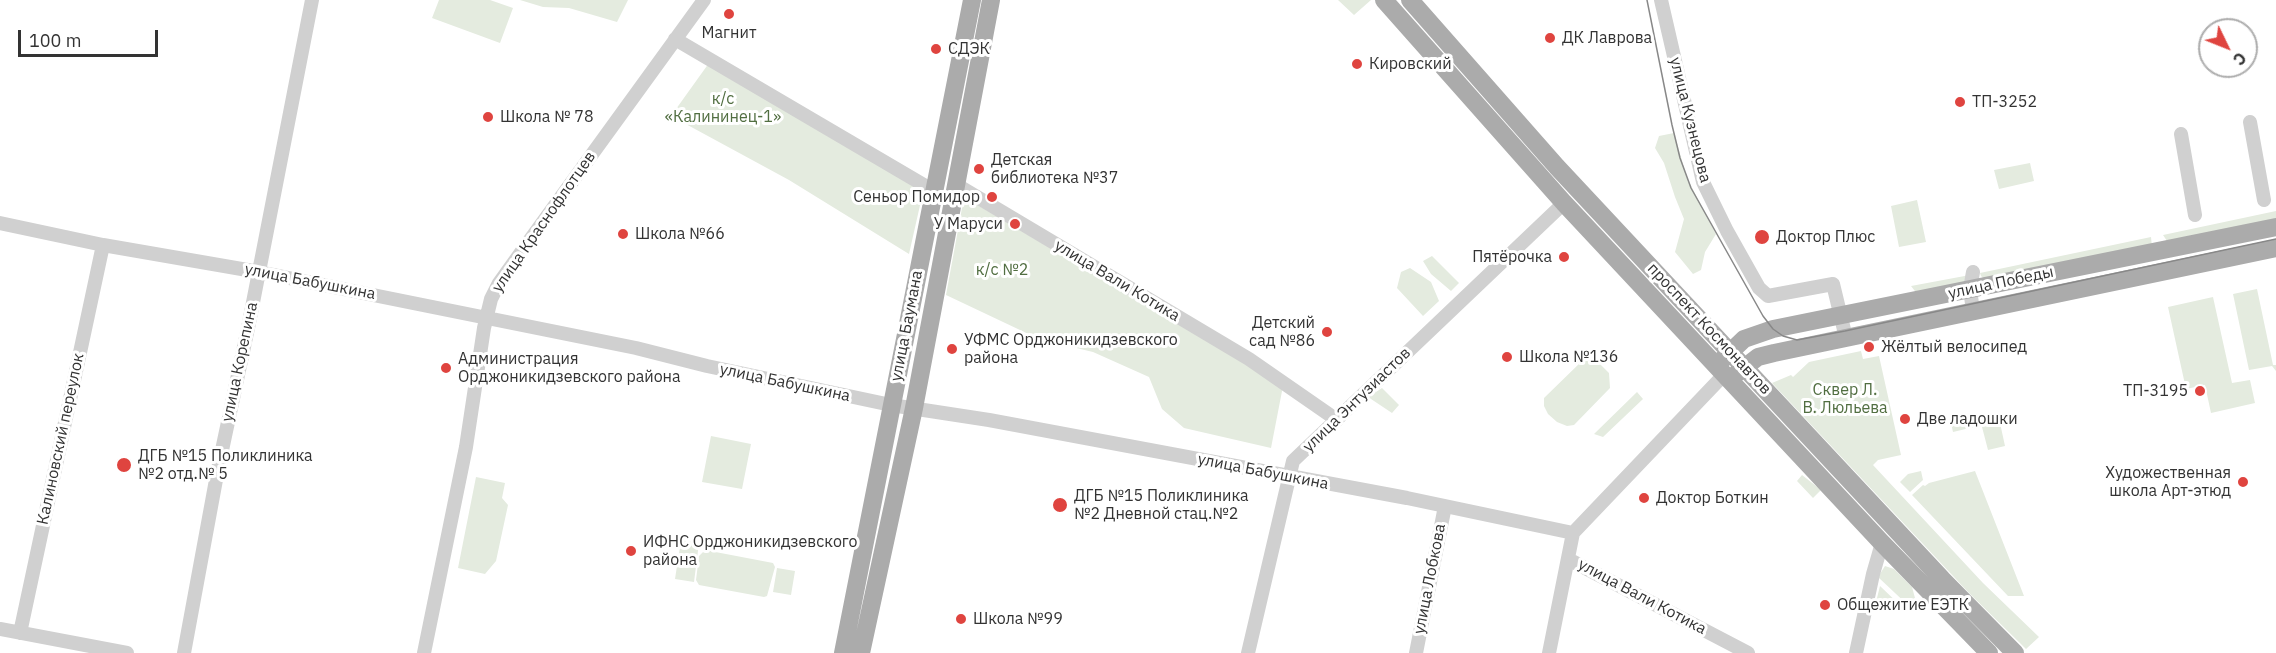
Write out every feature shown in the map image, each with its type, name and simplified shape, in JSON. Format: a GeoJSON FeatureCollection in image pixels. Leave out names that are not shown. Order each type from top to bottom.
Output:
{"type":"FeatureCollection","features":[{"type":"Feature","properties":{"kind":"main road","name":"улица Баумана"},"geometry":{"type":"LineString","coordinates":[[843,653],[972,0]]}},
{"type":"Feature","properties":{"kind":"main road","name":"улица Баумана"},"geometry":{"type":"LineString","coordinates":[[861,653],[914,408],[954,185],[991,0]]}},
{"type":"Feature","properties":{"kind":"main road","name":"проспект Космонавтов"},"geometry":{"type":"LineString","coordinates":[[1384,0],[1564,203],[1722,376],[1989,653]]}},
{"type":"Feature","properties":{"kind":"main road","name":"проспект Космонавтов"},"geometry":{"type":"LineString","coordinates":[[1410,0],[1557,168],[1942,579],[2016,653]]}},
{"type":"Feature","properties":{"kind":"main road","name":"улица Победы"},"geometry":{"type":"LineString","coordinates":[[1722,376],[1730,351],[1744,339],[1761,333],[1841,316],[1971,280],[2276,227]]}},
{"type":"Feature","properties":{"kind":"main road","name":"улица Победы"},"geometry":{"type":"LineString","coordinates":[[1722,376],[1745,367],[1758,357],[2276,248]]}},
{"type":"Feature","properties":{"kind":"street","name":"улица Корепина"},"geometry":{"type":"LineString","coordinates":[[184,653],[218,469],[312,0]]}},
{"type":"Feature","properties":{"kind":"street","name":"улица Краснофлотцев"},"geometry":{"type":"LineString","coordinates":[[424,653],[466,447],[491,299],[499,283],[704,0]]}},
{"type":"Feature","properties":{"kind":"street","name":"улица Кузнецова"},"geometry":{"type":"LineString","coordinates":[[1661,0],[1703,182],[1759,288],[1768,296],[1833,284],[1841,316]]}},
{"type":"Feature","properties":{"kind":"street"},"geometry":{"type":"LineString","coordinates":[[675,39],[934,191]]}},
{"type":"Feature","properties":{"kind":"street"},"geometry":{"type":"LineString","coordinates":[[2250,122],[2264,200]]}},
{"type":"Feature","properties":{"kind":"street"},"geometry":{"type":"LineString","coordinates":[[2181,134],[2195,214]]}},
{"type":"Feature","properties":{"kind":"street","name":"улица Вали Котика"},"geometry":{"type":"LineString","coordinates":[[954,185],[1249,359],[1337,420]]}},
{"type":"Feature","properties":{"kind":"street","name":"улица Энтузиастов"},"geometry":{"type":"LineString","coordinates":[[1248,653],[1293,461],[1564,203]]}},
{"type":"Feature","properties":{"kind":"street","name":"улица Бабушкина"},"geometry":{"type":"LineString","coordinates":[[0,223],[103,245],[259,272],[636,348],[707,366],[891,405],[1444,506],[1573,533]]}},
{"type":"Feature","properties":{"kind":"street","name":"Калиновский переулок"},"geometry":{"type":"LineString","coordinates":[[20,633],[103,245]]}},
{"type":"Feature","properties":{"kind":"street"},"geometry":{"type":"LineString","coordinates":[[1971,280],[1973,311]]}},
{"type":"Feature","properties":{"kind":"street"},"geometry":{"type":"LineString","coordinates":[[1841,316],[1846,338]]}},
{"type":"Feature","properties":{"kind":"street"},"geometry":{"type":"LineString","coordinates":[[1549,653],[1573,533],[1722,376]]}},
{"type":"Feature","properties":{"kind":"street","name":"улица Лобкова"},"geometry":{"type":"LineString","coordinates":[[1416,653],[1444,506]]}},
{"type":"Feature","properties":{"kind":"street"},"geometry":{"type":"LineString","coordinates":[[1856,653],[1882,543]]}},
{"type":"Feature","properties":{"kind":"street","name":"улица Вали Котика"},"geometry":{"type":"LineString","coordinates":[[1568,558],[1748,653]]}},
{"type":"Feature","properties":{"kind":"street"},"geometry":{"type":"LineString","coordinates":[[0,629],[127,653]]}},
{"type":"Feature","properties":{"kind":"green space"},"geometry":{"type":"Polygon","coordinates":[[[439,0],[490,0],[513,8],[500,43],[432,18],[439,0]]]}},
{"type":"Feature","properties":{"kind":"green space"},"geometry":{"type":"Polygon","coordinates":[[[520,0],[628,0],[617,22],[569,8],[543,7],[520,0]]]}},
{"type":"Feature","properties":{"kind":"green space"},"geometry":{"type":"Polygon","coordinates":[[[1338,0],[1371,0],[1354,15],[1338,0]]]}},
{"type":"Feature","properties":{"kind":"green space","name":"к/с «Калининец-1»"},"geometry":{"type":"Polygon","coordinates":[[[709,63],[923,192],[909,254],[789,180],[671,116],[709,63]]]}},
{"type":"Feature","properties":{"kind":"green space"},"geometry":{"type":"Polygon","coordinates":[[[1674,133],[1687,178],[1716,234],[1705,252],[1701,270],[1693,274],[1675,252],[1684,219],[1664,163],[1655,148],[1659,136],[1674,133]]]}},
{"type":"Feature","properties":{"kind":"green space"},"geometry":{"type":"Polygon","coordinates":[[[2030,163],[2034,181],[1999,189],[1994,170],[2030,163]]]}},
{"type":"Feature","properties":{"kind":"green space","name":"к/с №2"},"geometry":{"type":"Polygon","coordinates":[[[964,197],[1283,386],[1271,448],[1184,428],[1162,409],[1149,377],[1093,352],[1039,339],[946,295],[964,197]]]}},
{"type":"Feature","properties":{"kind":"green space"},"geometry":{"type":"Polygon","coordinates":[[[1917,200],[1926,242],[1899,247],[1891,206],[1917,200]]]}},
{"type":"Feature","properties":{"kind":"green space"},"geometry":{"type":"Polygon","coordinates":[[[2276,211],[2276,221],[2169,244],[2163,235],[2276,211]]]}},
{"type":"Feature","properties":{"kind":"green space"},"geometry":{"type":"Polygon","coordinates":[[[2151,237],[2152,247],[1987,282],[1980,273],[2151,237]]]}},
{"type":"Feature","properties":{"kind":"green space"},"geometry":{"type":"Polygon","coordinates":[[[1432,256],[1459,283],[1451,291],[1431,274],[1423,261],[1432,256]]]}},
{"type":"Feature","properties":{"kind":"green space"},"geometry":{"type":"Polygon","coordinates":[[[1410,268],[1431,282],[1439,301],[1423,316],[1397,288],[1401,272],[1410,268]]]}},
{"type":"Feature","properties":{"kind":"green space"},"geometry":{"type":"Polygon","coordinates":[[[1970,275],[1968,285],[1918,295],[1911,286],[1970,275]]]}},
{"type":"Feature","properties":{"kind":"green space"},"geometry":{"type":"Polygon","coordinates":[[[2257,289],[2276,371],[2272,366],[2249,370],[2233,294],[2257,289]]]}},
{"type":"Feature","properties":{"kind":"green space"},"geometry":{"type":"Polygon","coordinates":[[[2213,297],[2232,383],[2250,380],[2255,403],[2211,413],[2205,385],[2186,389],[2168,307],[2213,297]]]}},
{"type":"Feature","properties":{"kind":"green space","name":"Сквер Л. В. Люльева"},"geometry":{"type":"Polygon","coordinates":[[[1861,351],[1863,359],[1879,356],[1901,455],[1878,460],[1873,465],[1983,583],[2039,637],[2026,649],[1969,593],[1772,383],[1791,375],[1793,377],[1809,362],[1861,351]]]}},
{"type":"Feature","properties":{"kind":"green space"},"geometry":{"type":"Polygon","coordinates":[[[1583,360],[1599,363],[1609,373],[1610,388],[1574,425],[1567,426],[1557,422],[1548,414],[1544,406],[1544,398],[1583,360]]]}},
{"type":"Feature","properties":{"kind":"green space"},"geometry":{"type":"Polygon","coordinates":[[[1382,388],[1399,405],[1392,413],[1368,397],[1382,388]]]}},
{"type":"Feature","properties":{"kind":"green space"},"geometry":{"type":"Polygon","coordinates":[[[1637,392],[1643,399],[1603,437],[1594,434],[1637,392]]]}},
{"type":"Feature","properties":{"kind":"green space"},"geometry":{"type":"Polygon","coordinates":[[[1971,414],[1974,427],[1953,432],[1950,419],[1971,414]]]}},
{"type":"Feature","properties":{"kind":"green space"},"geometry":{"type":"Polygon","coordinates":[[[2000,423],[2005,446],[1988,450],[1982,427],[2000,423]]]}},
{"type":"Feature","properties":{"kind":"green space"},"geometry":{"type":"Polygon","coordinates":[[[711,436],[751,444],[742,489],[702,482],[711,436]]]}},
{"type":"Feature","properties":{"kind":"green space"},"geometry":{"type":"Polygon","coordinates":[[[1921,471],[1923,480],[1910,492],[1900,482],[1908,474],[1921,471]]]}},
{"type":"Feature","properties":{"kind":"green space"},"geometry":{"type":"Polygon","coordinates":[[[1975,471],[2024,596],[2008,596],[1912,495],[1923,485],[1975,471]]]}},
{"type":"Feature","properties":{"kind":"green space"},"geometry":{"type":"Polygon","coordinates":[[[1802,475],[1821,490],[1813,498],[1797,481],[1802,475]]]}},
{"type":"Feature","properties":{"kind":"green space"},"geometry":{"type":"Polygon","coordinates":[[[476,477],[505,483],[502,498],[508,505],[496,561],[485,574],[458,568],[476,477]]]}},
{"type":"Feature","properties":{"kind":"green space"},"geometry":{"type":"Polygon","coordinates":[[[681,540],[699,543],[694,582],[675,579],[681,540]]]}},
{"type":"Feature","properties":{"kind":"green space"},"geometry":{"type":"Polygon","coordinates":[[[705,550],[773,563],[775,567],[767,596],[699,585],[696,580],[699,556],[705,550]]]}},
{"type":"Feature","properties":{"kind":"green space"},"geometry":{"type":"Polygon","coordinates":[[[1885,566],[1894,569],[1912,587],[1915,598],[1912,609],[1878,577],[1885,566]]]}},
{"type":"Feature","properties":{"kind":"green space"},"geometry":{"type":"Polygon","coordinates":[[[777,568],[795,571],[791,595],[773,592],[777,568]]]}},
{"type":"Feature","properties":{"kind":"green space"},"geometry":{"type":"Polygon","coordinates":[[[1880,586],[1902,607],[1874,610],[1880,586]]]}},
{"type":"Feature","properties":{"kind":"tram line"},"geometry":{"type":"LineString","coordinates":[[1647,0],[1672,125],[1680,158],[1691,188],[1763,316],[1773,329],[1783,336],[1797,340],[1845,331],[2276,239]]}},
{"type":"Feature","properties":{"kind":"place","name":"Магнит"},"geometry":{"type":"Point","coordinates":[729,14]}},
{"type":"Feature","properties":{"kind":"place","name":"ДК Лаврова"},"geometry":{"type":"Point","coordinates":[1550,38]}},
{"type":"Feature","properties":{"kind":"place","name":"СДЭК"},"geometry":{"type":"Point","coordinates":[936,49]}},
{"type":"Feature","properties":{"kind":"place","name":"Кировский"},"geometry":{"type":"Point","coordinates":[1357,64]}},
{"type":"Feature","properties":{"kind":"place","name":"ТП-3252"},"geometry":{"type":"Point","coordinates":[1960,102]}},
{"type":"Feature","properties":{"kind":"place","name":"Школа № 78"},"geometry":{"type":"Point","coordinates":[488,117]}},
{"type":"Feature","properties":{"kind":"place","name":"Детская библиотека №37"},"geometry":{"type":"Point","coordinates":[979,169]}},
{"type":"Feature","properties":{"kind":"place","name":"Сеньор Помидор"},"geometry":{"type":"Point","coordinates":[992,197]}},
{"type":"Feature","properties":{"kind":"place","name":"У Маруси"},"geometry":{"type":"Point","coordinates":[1015,224]}},
{"type":"Feature","properties":{"kind":"place","name":"Школа №66"},"geometry":{"type":"Point","coordinates":[623,234]}},
{"type":"Feature","properties":{"kind":"place","name":"Доктор Плюс"},"geometry":{"type":"Point","coordinates":[1762,237]}},
{"type":"Feature","properties":{"kind":"place","name":"Пятёрочка"},"geometry":{"type":"Point","coordinates":[1564,257]}},
{"type":"Feature","properties":{"kind":"place","name":"Детский сад №86"},"geometry":{"type":"Point","coordinates":[1327,332]}},
{"type":"Feature","properties":{"kind":"place","name":"Жёлтый велосипед"},"geometry":{"type":"Point","coordinates":[1869,347]}},
{"type":"Feature","properties":{"kind":"place","name":"УФМС Орджоникидзевского района"},"geometry":{"type":"Point","coordinates":[952,349]}},
{"type":"Feature","properties":{"kind":"place","name":"Школа №136"},"geometry":{"type":"Point","coordinates":[1507,357]}},
{"type":"Feature","properties":{"kind":"place","name":"Администрация Орджоникидзевского района"},"geometry":{"type":"Point","coordinates":[446,368]}},
{"type":"Feature","properties":{"kind":"place","name":"ТП-3195"},"geometry":{"type":"Point","coordinates":[2200,391]}},
{"type":"Feature","properties":{"kind":"place","name":"Две ладошки"},"geometry":{"type":"Point","coordinates":[1905,419]}},
{"type":"Feature","properties":{"kind":"place","name":"ДГБ №15 Поликлиника №2 отд.№ 5"},"geometry":{"type":"Point","coordinates":[124,465]}},
{"type":"Feature","properties":{"kind":"place","name":"Художественная школа Арт-этюд"},"geometry":{"type":"Point","coordinates":[2243,482]}},
{"type":"Feature","properties":{"kind":"place","name":"Доктор Боткин"},"geometry":{"type":"Point","coordinates":[1644,498]}},
{"type":"Feature","properties":{"kind":"place","name":"ДГБ №15 Поликлиника №2 Дневной стац.№2"},"geometry":{"type":"Point","coordinates":[1060,505]}},
{"type":"Feature","properties":{"kind":"place","name":"ИФНС Орджоникидзевского района"},"geometry":{"type":"Point","coordinates":[631,551]}},
{"type":"Feature","properties":{"kind":"place","name":"Общежитие ЕЭТК"},"geometry":{"type":"Point","coordinates":[1825,605]}},
{"type":"Feature","properties":{"kind":"place","name":"Школа №99"},"geometry":{"type":"Point","coordinates":[961,619]}}]}
